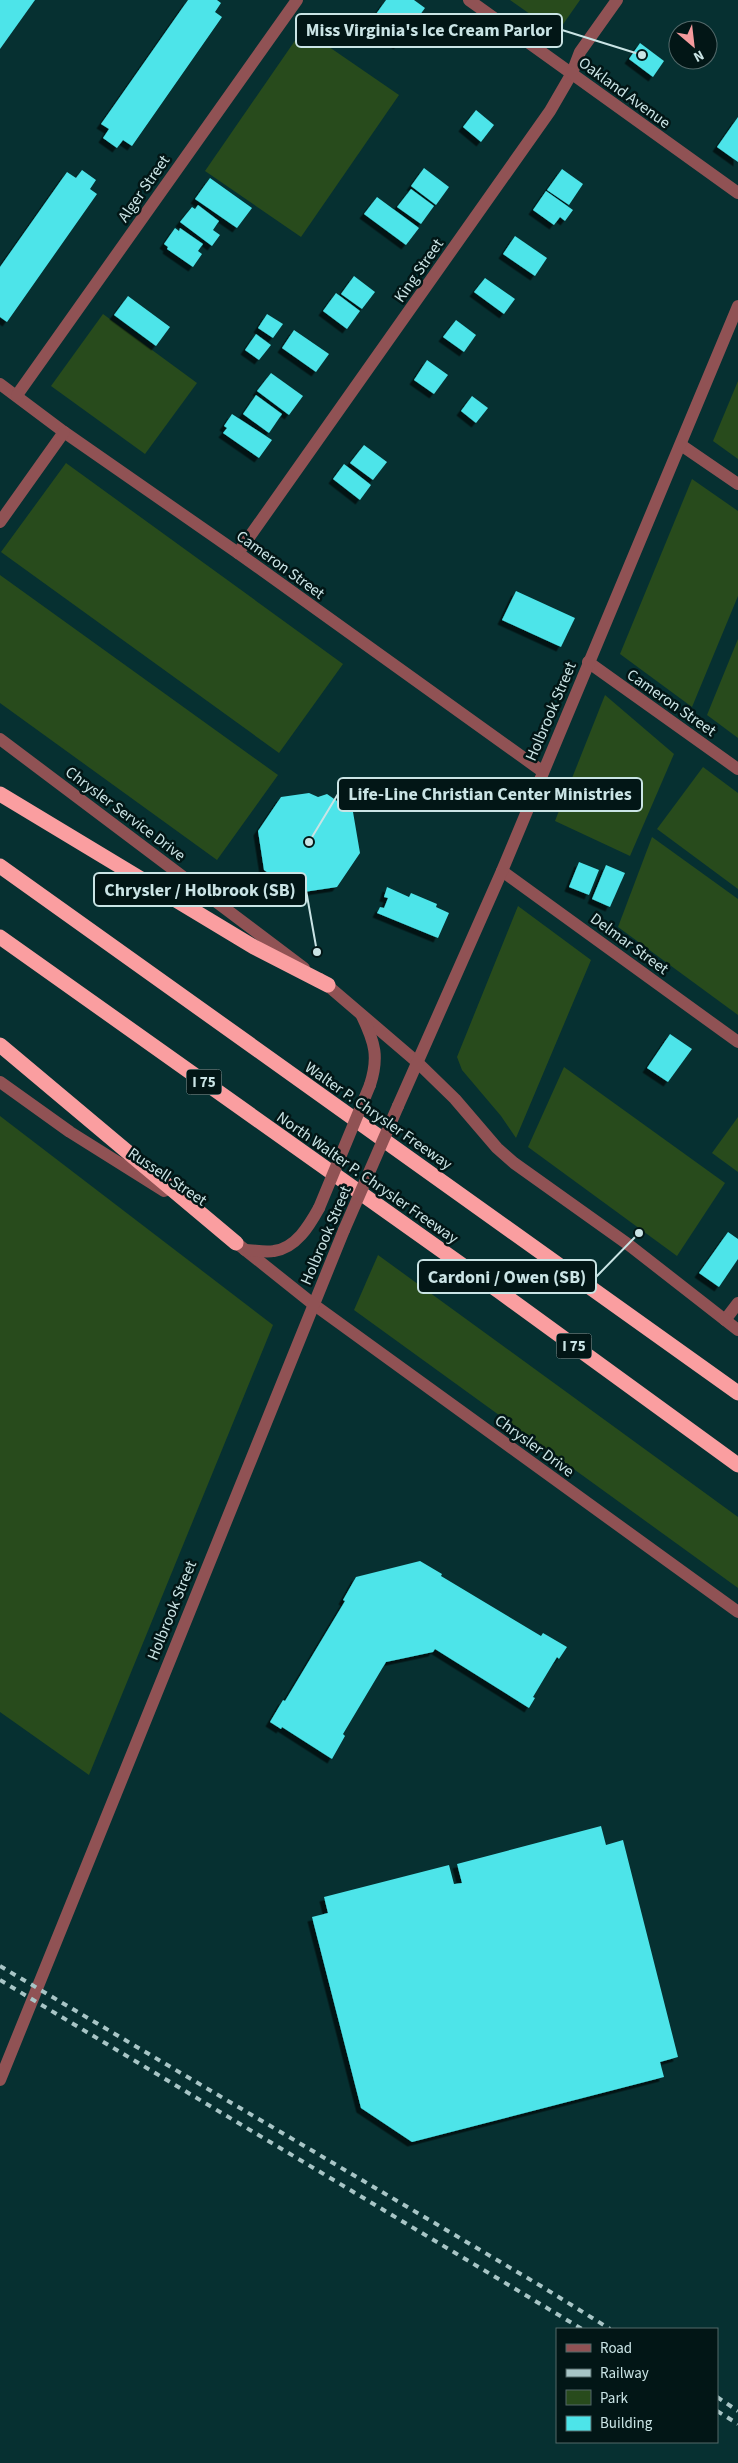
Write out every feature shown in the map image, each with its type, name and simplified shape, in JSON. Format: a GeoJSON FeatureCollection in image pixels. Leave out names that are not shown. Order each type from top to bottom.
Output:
{"type":"FeatureCollection","features":[{"type":"Feature","properties":{"kind":"highway"},"geometry":{"type":"LineString","coordinates":[[0,794],[254,947],[332,988]]}},
{"type":"Feature","properties":{"kind":"highway","name":"Walter P. Chrysler Freeway"},"geometry":{"type":"LineString","coordinates":[[0,866],[738,1392]]}},
{"type":"Feature","properties":{"kind":"highway","name":"North Walter P. Chrysler Freeway"},"geometry":{"type":"LineString","coordinates":[[0,937],[500,1292],[738,1465]]}},
{"type":"Feature","properties":{"kind":"highway"},"geometry":{"type":"LineString","coordinates":[[0,1045],[241,1246]]}},
{"type":"Feature","properties":{"kind":"street","name":"Alger Street"},"geometry":{"type":"LineString","coordinates":[[17,395],[297,0]]}},
{"type":"Feature","properties":{"kind":"street","name":"Oakland Avenue"},"geometry":{"type":"LineString","coordinates":[[469,0],[738,193]]}},
{"type":"Feature","properties":{"kind":"street","name":"King Street"},"geometry":{"type":"LineString","coordinates":[[238,553],[544,119],[572,73],[580,52],[617,0]]}},
{"type":"Feature","properties":{"kind":"street","name":"Holbrook Street"},"geometry":{"type":"LineString","coordinates":[[0,2080],[313,1304],[502,871],[542,771],[738,306]]}},
{"type":"Feature","properties":{"kind":"street","name":"Cameron Street"},"geometry":{"type":"LineString","coordinates":[[0,384],[64,432],[238,553],[542,771]]}},
{"type":"Feature","properties":{"kind":"street"},"geometry":{"type":"LineString","coordinates":[[0,522],[64,432]]}},
{"type":"Feature","properties":{"kind":"street"},"geometry":{"type":"LineString","coordinates":[[681,444],[738,484]]}},
{"type":"Feature","properties":{"kind":"street","name":"Cameron Street"},"geometry":{"type":"LineString","coordinates":[[588,662],[738,769]]}},
{"type":"Feature","properties":{"kind":"street","name":"Chrysler Service Drive"},"geometry":{"type":"LineString","coordinates":[[0,739],[332,988],[417,1062]]}},
{"type":"Feature","properties":{"kind":"street","name":"Delmar Street"},"geometry":{"type":"LineString","coordinates":[[502,871],[738,1042]]}},
{"type":"Feature","properties":{"kind":"street"},"geometry":{"type":"LineString","coordinates":[[241,1246],[275,1252],[296,1240],[308,1228],[319,1208],[370,1085],[376,1066],[376,1055],[368,1029],[359,1011]]}},
{"type":"Feature","properties":{"kind":"street"},"geometry":{"type":"LineString","coordinates":[[417,1062],[455,1099],[497,1148],[514,1163],[629,1245],[738,1330]]}},
{"type":"Feature","properties":{"kind":"street","name":"Russell Street"},"geometry":{"type":"LineString","coordinates":[[0,1082],[70,1132],[155,1184],[241,1246],[313,1304]]}},
{"type":"Feature","properties":{"kind":"street"},"geometry":{"type":"LineString","coordinates":[[725,1320],[738,1303]]}},
{"type":"Feature","properties":{"kind":"street","name":"Chrysler Drive"},"geometry":{"type":"LineString","coordinates":[[313,1304],[738,1612]]}},
{"type":"Feature","properties":{"kind":"green space"},"geometry":{"type":"Polygon","coordinates":[[[510,0],[580,0],[557,33],[510,0]]]}},
{"type":"Feature","properties":{"kind":"green space"},"geometry":{"type":"Polygon","coordinates":[[[303,29],[399,95],[301,237],[205,171],[303,29]]]}},
{"type":"Feature","properties":{"kind":"green space"},"geometry":{"type":"Polygon","coordinates":[[[103,314],[197,383],[145,454],[51,386],[103,314]]]}},
{"type":"Feature","properties":{"kind":"green space"},"geometry":{"type":"Polygon","coordinates":[[[738,381],[738,459],[713,441],[738,381]]]}},
{"type":"Feature","properties":{"kind":"green space"},"geometry":{"type":"Polygon","coordinates":[[[66,463],[343,664],[279,753],[1,552],[66,463]]]}},
{"type":"Feature","properties":{"kind":"green space"},"geometry":{"type":"Polygon","coordinates":[[[692,479],[738,511],[738,596],[692,707],[620,654],[692,479]]]}},
{"type":"Feature","properties":{"kind":"green space"},"geometry":{"type":"Polygon","coordinates":[[[0,575],[278,775],[217,860],[0,703],[0,575]]]}},
{"type":"Feature","properties":{"kind":"green space"},"geometry":{"type":"Polygon","coordinates":[[[738,639],[738,738],[707,715],[738,639]]]}},
{"type":"Feature","properties":{"kind":"green space"},"geometry":{"type":"Polygon","coordinates":[[[605,695],[674,754],[630,856],[555,821],[605,695]]]}},
{"type":"Feature","properties":{"kind":"green space"},"geometry":{"type":"Polygon","coordinates":[[[703,767],[738,793],[738,889],[657,829],[703,767]]]}},
{"type":"Feature","properties":{"kind":"green space"},"geometry":{"type":"Polygon","coordinates":[[[652,837],[738,899],[738,1015],[618,927],[652,837]]]}},
{"type":"Feature","properties":{"kind":"green space"},"geometry":{"type":"Polygon","coordinates":[[[518,906],[591,960],[516,1138],[501,1116],[462,1070],[457,1057],[518,906]]]}},
{"type":"Feature","properties":{"kind":"green space"},"geometry":{"type":"Polygon","coordinates":[[[564,1067],[725,1183],[677,1256],[528,1147],[564,1067]]]}},
{"type":"Feature","properties":{"kind":"green space"},"geometry":{"type":"Polygon","coordinates":[[[0,1116],[273,1325],[89,1775],[0,1712],[0,1116]]]}},
{"type":"Feature","properties":{"kind":"green space"},"geometry":{"type":"Polygon","coordinates":[[[738,1117],[738,1172],[712,1153],[738,1117]]]}},
{"type":"Feature","properties":{"kind":"green space"},"geometry":{"type":"Polygon","coordinates":[[[378,1255],[738,1517],[738,1588],[354,1310],[378,1255]]]}},
{"type":"Feature","properties":{"kind":"building"},"geometry":{"type":"Polygon","coordinates":[[[0,0],[35,0],[0,49],[0,0]]]}},
{"type":"Feature","properties":{"kind":"building"},"geometry":{"type":"Polygon","coordinates":[[[188,0],[217,0],[221,3],[215,12],[222,17],[132,146],[123,140],[117,148],[103,138],[109,129],[101,124],[188,0]]]}},
{"type":"Feature","properties":{"kind":"building"},"geometry":{"type":"Polygon","coordinates":[[[386,0],[414,0],[425,8],[398,45],[369,24],[386,0]]]}},
{"type":"Feature","properties":{"kind":"building"},"geometry":{"type":"Polygon","coordinates":[[[640,43],[664,61],[653,77],[629,59],[640,43]]]}},
{"type":"Feature","properties":{"kind":"building"},"geometry":{"type":"Polygon","coordinates":[[[476,110],[494,125],[481,142],[463,127],[476,110]]]}},
{"type":"Feature","properties":{"kind":"building"},"geometry":{"type":"Polygon","coordinates":[[[738,117],[738,162],[717,147],[738,117]]]}},
{"type":"Feature","properties":{"kind":"building"},"geometry":{"type":"Polygon","coordinates":[[[424,168],[449,187],[436,205],[411,186],[424,168]]]}},
{"type":"Feature","properties":{"kind":"building"},"geometry":{"type":"Polygon","coordinates":[[[562,169],[583,184],[569,205],[547,190],[562,169]]]}},
{"type":"Feature","properties":{"kind":"building"},"geometry":{"type":"Polygon","coordinates":[[[82,170],[96,180],[90,189],[97,194],[7,322],[0,317],[0,267],[67,172],[76,178],[82,170]]]}},
{"type":"Feature","properties":{"kind":"building"},"geometry":{"type":"Polygon","coordinates":[[[210,178],[252,208],[237,228],[195,199],[210,178]]]}},
{"type":"Feature","properties":{"kind":"building"},"geometry":{"type":"Polygon","coordinates":[[[411,189],[434,206],[421,224],[397,207],[411,189]]]}},
{"type":"Feature","properties":{"kind":"building"},"geometry":{"type":"Polygon","coordinates":[[[546,191],[573,210],[565,221],[560,217],[554,225],[533,210],[546,191]]]}},
{"type":"Feature","properties":{"kind":"building"},"geometry":{"type":"Polygon","coordinates":[[[377,197],[419,228],[406,245],[364,214],[377,197]]]}},
{"type":"Feature","properties":{"kind":"building"},"geometry":{"type":"Polygon","coordinates":[[[198,205],[219,221],[213,230],[220,235],[212,246],[180,222],[192,207],[195,209],[198,205]]]}},
{"type":"Feature","properties":{"kind":"building"},"geometry":{"type":"Polygon","coordinates":[[[175,228],[179,231],[180,228],[203,244],[198,251],[202,254],[193,267],[167,249],[168,247],[164,244],[175,228]]]}},
{"type":"Feature","properties":{"kind":"building"},"geometry":{"type":"Polygon","coordinates":[[[515,236],[547,258],[535,276],[503,254],[515,236]]]}},
{"type":"Feature","properties":{"kind":"building"},"geometry":{"type":"Polygon","coordinates":[[[354,276],[375,292],[362,309],[341,294],[354,276]]]}},
{"type":"Feature","properties":{"kind":"building"},"geometry":{"type":"Polygon","coordinates":[[[485,278],[515,299],[504,314],[474,292],[485,278]]]}},
{"type":"Feature","properties":{"kind":"building"},"geometry":{"type":"Polygon","coordinates":[[[336,293],[360,311],[347,329],[323,311],[336,293]]]}},
{"type":"Feature","properties":{"kind":"building"},"geometry":{"type":"Polygon","coordinates":[[[128,296],[170,327],[156,346],[114,315],[128,296]]]}},
{"type":"Feature","properties":{"kind":"building"},"geometry":{"type":"Polygon","coordinates":[[[267,314],[283,324],[273,338],[258,328],[267,314]]]}},
{"type":"Feature","properties":{"kind":"building"},"geometry":{"type":"Polygon","coordinates":[[[456,320],[476,335],[464,352],[443,337],[456,320]]]}},
{"type":"Feature","properties":{"kind":"building"},"geometry":{"type":"Polygon","coordinates":[[[294,330],[329,354],[316,372],[282,348],[294,330]]]}},
{"type":"Feature","properties":{"kind":"building"},"geometry":{"type":"Polygon","coordinates":[[[256,334],[271,345],[259,360],[245,350],[256,334]]]}},
{"type":"Feature","properties":{"kind":"building"},"geometry":{"type":"Polygon","coordinates":[[[427,360],[448,375],[434,394],[414,380],[427,360]]]}},
{"type":"Feature","properties":{"kind":"building"},"geometry":{"type":"Polygon","coordinates":[[[271,373],[303,396],[289,415],[257,391],[271,373]]]}},
{"type":"Feature","properties":{"kind":"building"},"geometry":{"type":"Polygon","coordinates":[[[256,395],[282,414],[269,433],[243,414],[256,395]]]}},
{"type":"Feature","properties":{"kind":"building"},"geometry":{"type":"Polygon","coordinates":[[[472,396],[488,408],[476,423],[461,411],[472,396]]]}},
{"type":"Feature","properties":{"kind":"building"},"geometry":{"type":"Polygon","coordinates":[[[232,414],[272,440],[259,458],[223,433],[227,428],[224,426],[232,414]]]}},
{"type":"Feature","properties":{"kind":"building"},"geometry":{"type":"Polygon","coordinates":[[[364,445],[387,462],[373,480],[350,463],[364,445]]]}},
{"type":"Feature","properties":{"kind":"building"},"geometry":{"type":"Polygon","coordinates":[[[344,464],[371,485],[360,500],[333,479],[344,464]]]}},
{"type":"Feature","properties":{"kind":"building"},"geometry":{"type":"Polygon","coordinates":[[[516,591],[575,618],[561,647],[502,620],[516,591]]]}},
{"type":"Feature","properties":{"kind":"building"},"geometry":{"type":"Polygon","coordinates":[[[309,793],[318,797],[327,794],[353,812],[360,853],[337,887],[297,893],[264,870],[258,831],[281,797],[309,793]]]}},
{"type":"Feature","properties":{"kind":"building"},"geometry":{"type":"Polygon","coordinates":[[[579,862],[599,870],[589,895],[569,887],[579,862]]]}},
{"type":"Feature","properties":{"kind":"building"},"geometry":{"type":"Polygon","coordinates":[[[606,865],[625,873],[610,907],[592,899],[606,865]]]}},
{"type":"Feature","properties":{"kind":"building"},"geometry":{"type":"Polygon","coordinates":[[[387,887],[409,897],[411,893],[437,904],[436,907],[449,913],[438,938],[377,913],[380,907],[384,908],[388,898],[384,897],[387,887]]]}},
{"type":"Feature","properties":{"kind":"building"},"geometry":{"type":"Polygon","coordinates":[[[670,1034],[692,1049],[668,1082],[647,1068],[670,1034]]]}},
{"type":"Feature","properties":{"kind":"building"},"geometry":{"type":"Polygon","coordinates":[[[728,1232],[738,1239],[738,1259],[719,1287],[699,1273],[728,1232]]]}},
{"type":"Feature","properties":{"kind":"building"},"geometry":{"type":"Polygon","coordinates":[[[420,1561],[442,1574],[441,1576],[541,1636],[543,1633],[567,1647],[559,1659],[557,1657],[533,1697],[535,1698],[529,1708],[435,1649],[433,1652],[386,1662],[343,1734],[345,1736],[332,1759],[282,1727],[281,1729],[270,1722],[283,1700],[285,1701],[345,1601],[343,1600],[356,1577],[420,1561]]]}},
{"type":"Feature","properties":{"kind":"building"},"geometry":{"type":"Polygon","coordinates":[[[601,1826],[606,1845],[623,1840],[678,2057],[660,2062],[664,2077],[412,2142],[361,2108],[312,1917],[328,1913],[324,1897],[449,1865],[454,1884],[462,1883],[457,1864],[601,1826]]]}},
{"type":"Feature","properties":{"kind":"railway"},"geometry":{"type":"LineString","coordinates":[[0,1966],[541,2286],[608,2328]]}},
{"type":"Feature","properties":{"kind":"railway"},"geometry":{"type":"LineString","coordinates":[[0,1980],[580,2328]]}},
{"type":"Feature","properties":{"kind":"railway"},"geometry":{"type":"LineString","coordinates":[[718,2398],[738,2411]]}},
{"type":"Feature","properties":{"kind":"railway"},"geometry":{"type":"LineString","coordinates":[[718,2412],[738,2424]]}},
{"type":"Feature","properties":{"kind":"place","name":"Miss Virginia's Ice Cream Parlor"},"geometry":{"type":"Point","coordinates":[642,55]}},
{"type":"Feature","properties":{"kind":"place","name":"Life-Line Christian Center Ministries"},"geometry":{"type":"Point","coordinates":[309,842]}},
{"type":"Feature","properties":{"kind":"place","name":"Chrysler / Holbrook (SB)"},"geometry":{"type":"Point","coordinates":[317,952]}},
{"type":"Feature","properties":{"kind":"place","name":"Cardoni / Owen (SB)"},"geometry":{"type":"Point","coordinates":[639,1233]}}]}
